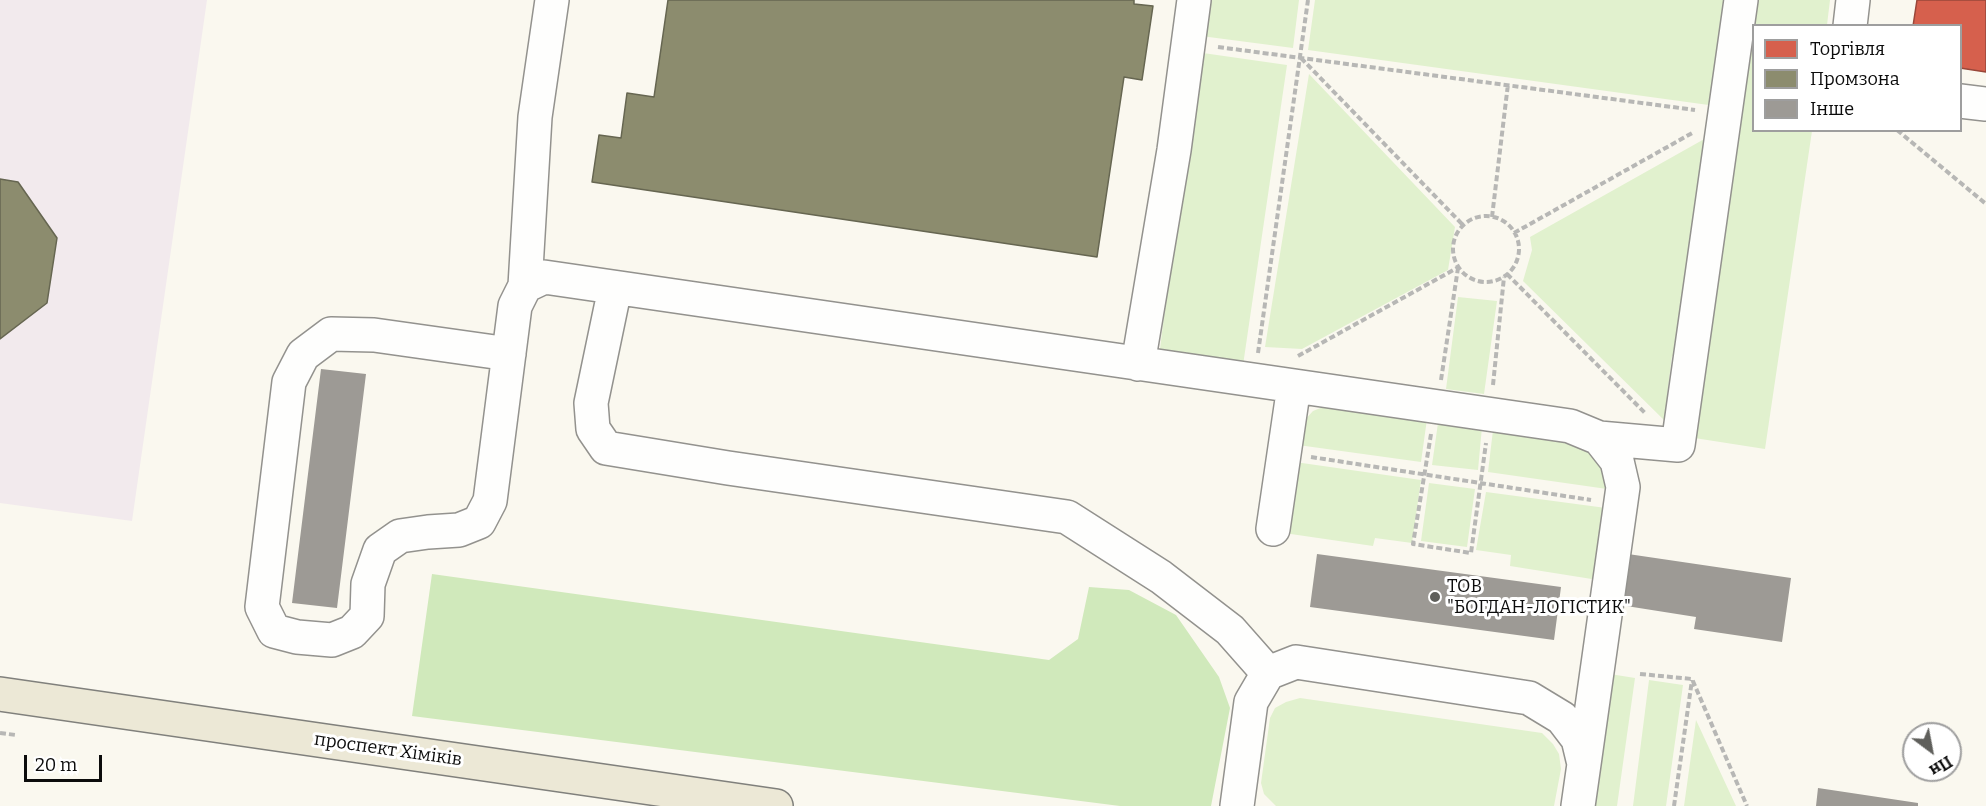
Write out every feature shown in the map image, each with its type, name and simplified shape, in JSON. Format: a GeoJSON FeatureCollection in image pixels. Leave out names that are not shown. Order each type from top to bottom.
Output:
{"type":"FeatureCollection","features":[{"type":"Feature","properties":{"kind":"main road","name":"проспект Хіміків"},"geometry":{"type":"LineString","coordinates":[[0,694],[776,806]]}},
{"type":"Feature","properties":{"kind":"lane"},"geometry":{"type":"LineString","coordinates":[[508,354],[374,335],[331,334],[303,355],[289,382],[262,607],[274,631],[297,637],[332,640],[352,632],[367,616],[368,584],[380,550],[400,536],[459,530],[479,522],[490,501],[514,306],[525,286],[535,117],[552,0]]}},
{"type":"Feature","properties":{"kind":"lane"},"geometry":{"type":"LineString","coordinates":[[1138,364],[1174,150],[1194,0]]}},
{"type":"Feature","properties":{"kind":"lane"},"geometry":{"type":"LineString","coordinates":[[525,286],[544,278],[1255,380],[1294,372],[1570,426],[1599,438],[1678,445],[1741,0]]}},
{"type":"Feature","properties":{"kind":"lane"},"geometry":{"type":"LineString","coordinates":[[1850,24],[1853,0]]}},
{"type":"Feature","properties":{"kind":"lane"},"geometry":{"type":"LineString","coordinates":[[1962,101],[1986,104]]}},
{"type":"Feature","properties":{"kind":"lane"},"geometry":{"type":"LineString","coordinates":[[615,288],[591,403],[593,429],[606,448],[1067,517],[1161,577],[1230,630],[1268,673]]}},
{"type":"Feature","properties":{"kind":"lane"},"geometry":{"type":"LineString","coordinates":[[1273,529],[1294,372]]}},
{"type":"Feature","properties":{"kind":"lane"},"geometry":{"type":"LineString","coordinates":[[1578,806],[1622,505],[1623,487],[1617,461],[1599,438]]}},
{"type":"Feature","properties":{"kind":"lane"},"geometry":{"type":"LineString","coordinates":[[1237,806],[1251,702],[1268,673],[1296,662],[1528,698],[1562,718],[1578,740],[1584,764]]}},
{"type":"Feature","properties":{"kind":"path"},"geometry":{"type":"LineString","coordinates":[[1255,380],[1308,0]]}},
{"type":"Feature","properties":{"kind":"path"},"geometry":{"type":"LineString","coordinates":[[1188,43],[1726,114]]}},
{"type":"Feature","properties":{"kind":"path"},"geometry":{"type":"LineString","coordinates":[[1300,57],[1463,225]]}},
{"type":"Feature","properties":{"kind":"path"},"geometry":{"type":"LineString","coordinates":[[1492,216],[1508,84]]}},
{"type":"Feature","properties":{"kind":"path"},"geometry":{"type":"LineString","coordinates":[[1514,233],[1726,114]]}},
{"type":"Feature","properties":{"kind":"path"},"geometry":{"type":"LineString","coordinates":[[1899,132],[1986,204]]}},
{"type":"Feature","properties":{"kind":"path"},"geometry":{"type":"LineString","coordinates":[[1480,216],[1492,216],[1502,220],[1514,233],[1519,249],[1517,261],[1512,270],[1493,281],[1483,283],[1465,275],[1458,268],[1452,248],[1454,237],[1463,225],[1480,216]]}},
{"type":"Feature","properties":{"kind":"path"},"geometry":{"type":"LineString","coordinates":[[1294,372],[1458,268]]}},
{"type":"Feature","properties":{"kind":"path"},"geometry":{"type":"LineString","coordinates":[[1507,274],[1678,445]]}},
{"type":"Feature","properties":{"kind":"path"},"geometry":{"type":"LineString","coordinates":[[1284,453],[1622,505]]}},
{"type":"Feature","properties":{"kind":"path"},"geometry":{"type":"LineString","coordinates":[[1640,674],[1692,679]]}},
{"type":"Feature","properties":{"kind":"path"},"geometry":{"type":"LineString","coordinates":[[1674,806],[1692,679]]}},
{"type":"Feature","properties":{"kind":"path"},"geometry":{"type":"LineString","coordinates":[[1692,679],[1747,806]]}},
{"type":"Feature","properties":{"kind":"path"},"geometry":{"type":"LineString","coordinates":[[0,733],[16,735]]}},
{"type":"Feature","properties":{"kind":"shaded area"},"geometry":{"type":"Polygon","coordinates":[[[0,0],[207,0],[132,521],[0,503],[0,0]]]}},
{"type":"Feature","properties":{"kind":"green space"},"geometry":{"type":"Polygon","coordinates":[[[1206,0],[1299,0],[1293,48],[1201,36],[1206,0]]]}},
{"type":"Feature","properties":{"kind":"green space"},"geometry":{"type":"Polygon","coordinates":[[[1315,0],[1730,0],[1716,106],[1308,50],[1315,0]]]}},
{"type":"Feature","properties":{"kind":"green space"},"geometry":{"type":"Polygon","coordinates":[[[1749,0],[1830,0],[1827,24],[1752,24],[1752,132],[1812,132],[1765,449],[1688,437],[1749,0]]]}},
{"type":"Feature","properties":{"kind":"green space"},"geometry":{"type":"Polygon","coordinates":[[[1196,52],[1287,65],[1242,372],[1160,349],[1196,52]]]}},
{"type":"Feature","properties":{"kind":"green space"},"geometry":{"type":"Polygon","coordinates":[[[1309,74],[1455,227],[1448,270],[1302,349],[1265,347],[1309,74]]]}},
{"type":"Feature","properties":{"kind":"green space"},"geometry":{"type":"Polygon","coordinates":[[[1715,133],[1711,160],[1701,160],[1695,199],[1705,201],[1702,223],[1692,223],[1687,261],[1695,265],[1692,294],[1682,293],[1678,329],[1686,332],[1682,354],[1672,356],[1667,396],[1679,395],[1667,423],[1523,281],[1532,250],[1530,237],[1715,133]]]}},
{"type":"Feature","properties":{"kind":"green space"},"geometry":{"type":"Polygon","coordinates":[[[1458,297],[1497,301],[1484,394],[1446,389],[1458,297]]]}},
{"type":"Feature","properties":{"kind":"green space"},"geometry":{"type":"Polygon","coordinates":[[[1323,407],[1427,419],[1421,462],[1298,445],[1301,424],[1313,411],[1323,407]]]}},
{"type":"Feature","properties":{"kind":"green space"},"geometry":{"type":"Polygon","coordinates":[[[1438,423],[1482,427],[1478,470],[1432,465],[1438,423]]]}},
{"type":"Feature","properties":{"kind":"green space"},"geometry":{"type":"Polygon","coordinates":[[[1493,430],[1566,439],[1592,452],[1605,469],[1607,489],[1488,472],[1493,430]]]}},
{"type":"Feature","properties":{"kind":"green space"},"geometry":{"type":"Polygon","coordinates":[[[1295,462],[1421,480],[1412,543],[1375,538],[1373,546],[1284,533],[1295,462]]]}},
{"type":"Feature","properties":{"kind":"green space"},"geometry":{"type":"Polygon","coordinates":[[[1429,483],[1475,489],[1467,547],[1421,541],[1429,483]]]}},
{"type":"Feature","properties":{"kind":"green space"},"geometry":{"type":"Polygon","coordinates":[[[1486,492],[1606,508],[1598,580],[1510,566],[1511,555],[1476,550],[1486,492]]]}},
{"type":"Feature","properties":{"kind":"green space"},"geometry":{"type":"Polygon","coordinates":[[[432,574],[1049,660],[1078,639],[1089,587],[1129,590],[1176,615],[1219,677],[1230,708],[1211,806],[1120,806],[412,716],[432,574]]]}},
{"type":"Feature","properties":{"kind":"green space"},"geometry":{"type":"Polygon","coordinates":[[[1610,674],[1635,678],[1617,806],[1591,806],[1610,674]]]}},
{"type":"Feature","properties":{"kind":"green space"},"geometry":{"type":"Polygon","coordinates":[[[1649,680],[1683,685],[1666,806],[1633,806],[1649,680]]]}},
{"type":"Feature","properties":{"kind":"green space"},"geometry":{"type":"Polygon","coordinates":[[[1300,698],[1542,733],[1559,754],[1561,769],[1554,806],[1276,806],[1264,794],[1261,783],[1270,718],[1275,708],[1300,698]]]}},
{"type":"Feature","properties":{"kind":"green space"},"geometry":{"type":"Polygon","coordinates":[[[1696,720],[1736,806],[1684,806],[1696,720]]]}},
{"type":"Feature","properties":{"kind":"building: Торгівля"},"geometry":{"type":"Polygon","coordinates":[[[1917,0],[1986,0],[1986,72],[1962,68],[1962,24],[1913,24],[1917,0]]]}},
{"type":"Feature","properties":{"kind":"building: Промзона"},"geometry":{"type":"Polygon","coordinates":[[[668,0],[1134,0],[1134,4],[1153,6],[1142,80],[1124,77],[1097,257],[592,182],[599,135],[621,138],[627,93],[654,97],[668,0]]]}},
{"type":"Feature","properties":{"kind":"building: Промзона"},"geometry":{"type":"Polygon","coordinates":[[[0,179],[18,182],[57,238],[47,303],[0,339],[0,179]]]}},
{"type":"Feature","properties":{"kind":"building: Інше"},"geometry":{"type":"Polygon","coordinates":[[[321,369],[366,374],[337,608],[292,603],[321,369]]]}},
{"type":"Feature","properties":{"kind":"building: Інше","name":"ТОВ \"БОГДАН-ЛОГІСТИК\""},"geometry":{"type":"Polygon","coordinates":[[[1317,554],[1561,587],[1554,640],[1310,607],[1317,554]]]}},
{"type":"Feature","properties":{"kind":"building: Інше"},"geometry":{"type":"Polygon","coordinates":[[[1628,554],[1791,578],[1782,642],[1694,629],[1696,617],[1620,605],[1628,554]]]}},
{"type":"Feature","properties":{"kind":"building: Інше"},"geometry":{"type":"Polygon","coordinates":[[[1818,788],[1918,803],[1918,806],[1816,806],[1818,788]]]}},
{"type":"Feature","properties":{"kind":"place","name":"ТОВ \"БОГДАН-ЛОГІСТИК\""},"geometry":{"type":"Point","coordinates":[1435,597]}}]}
